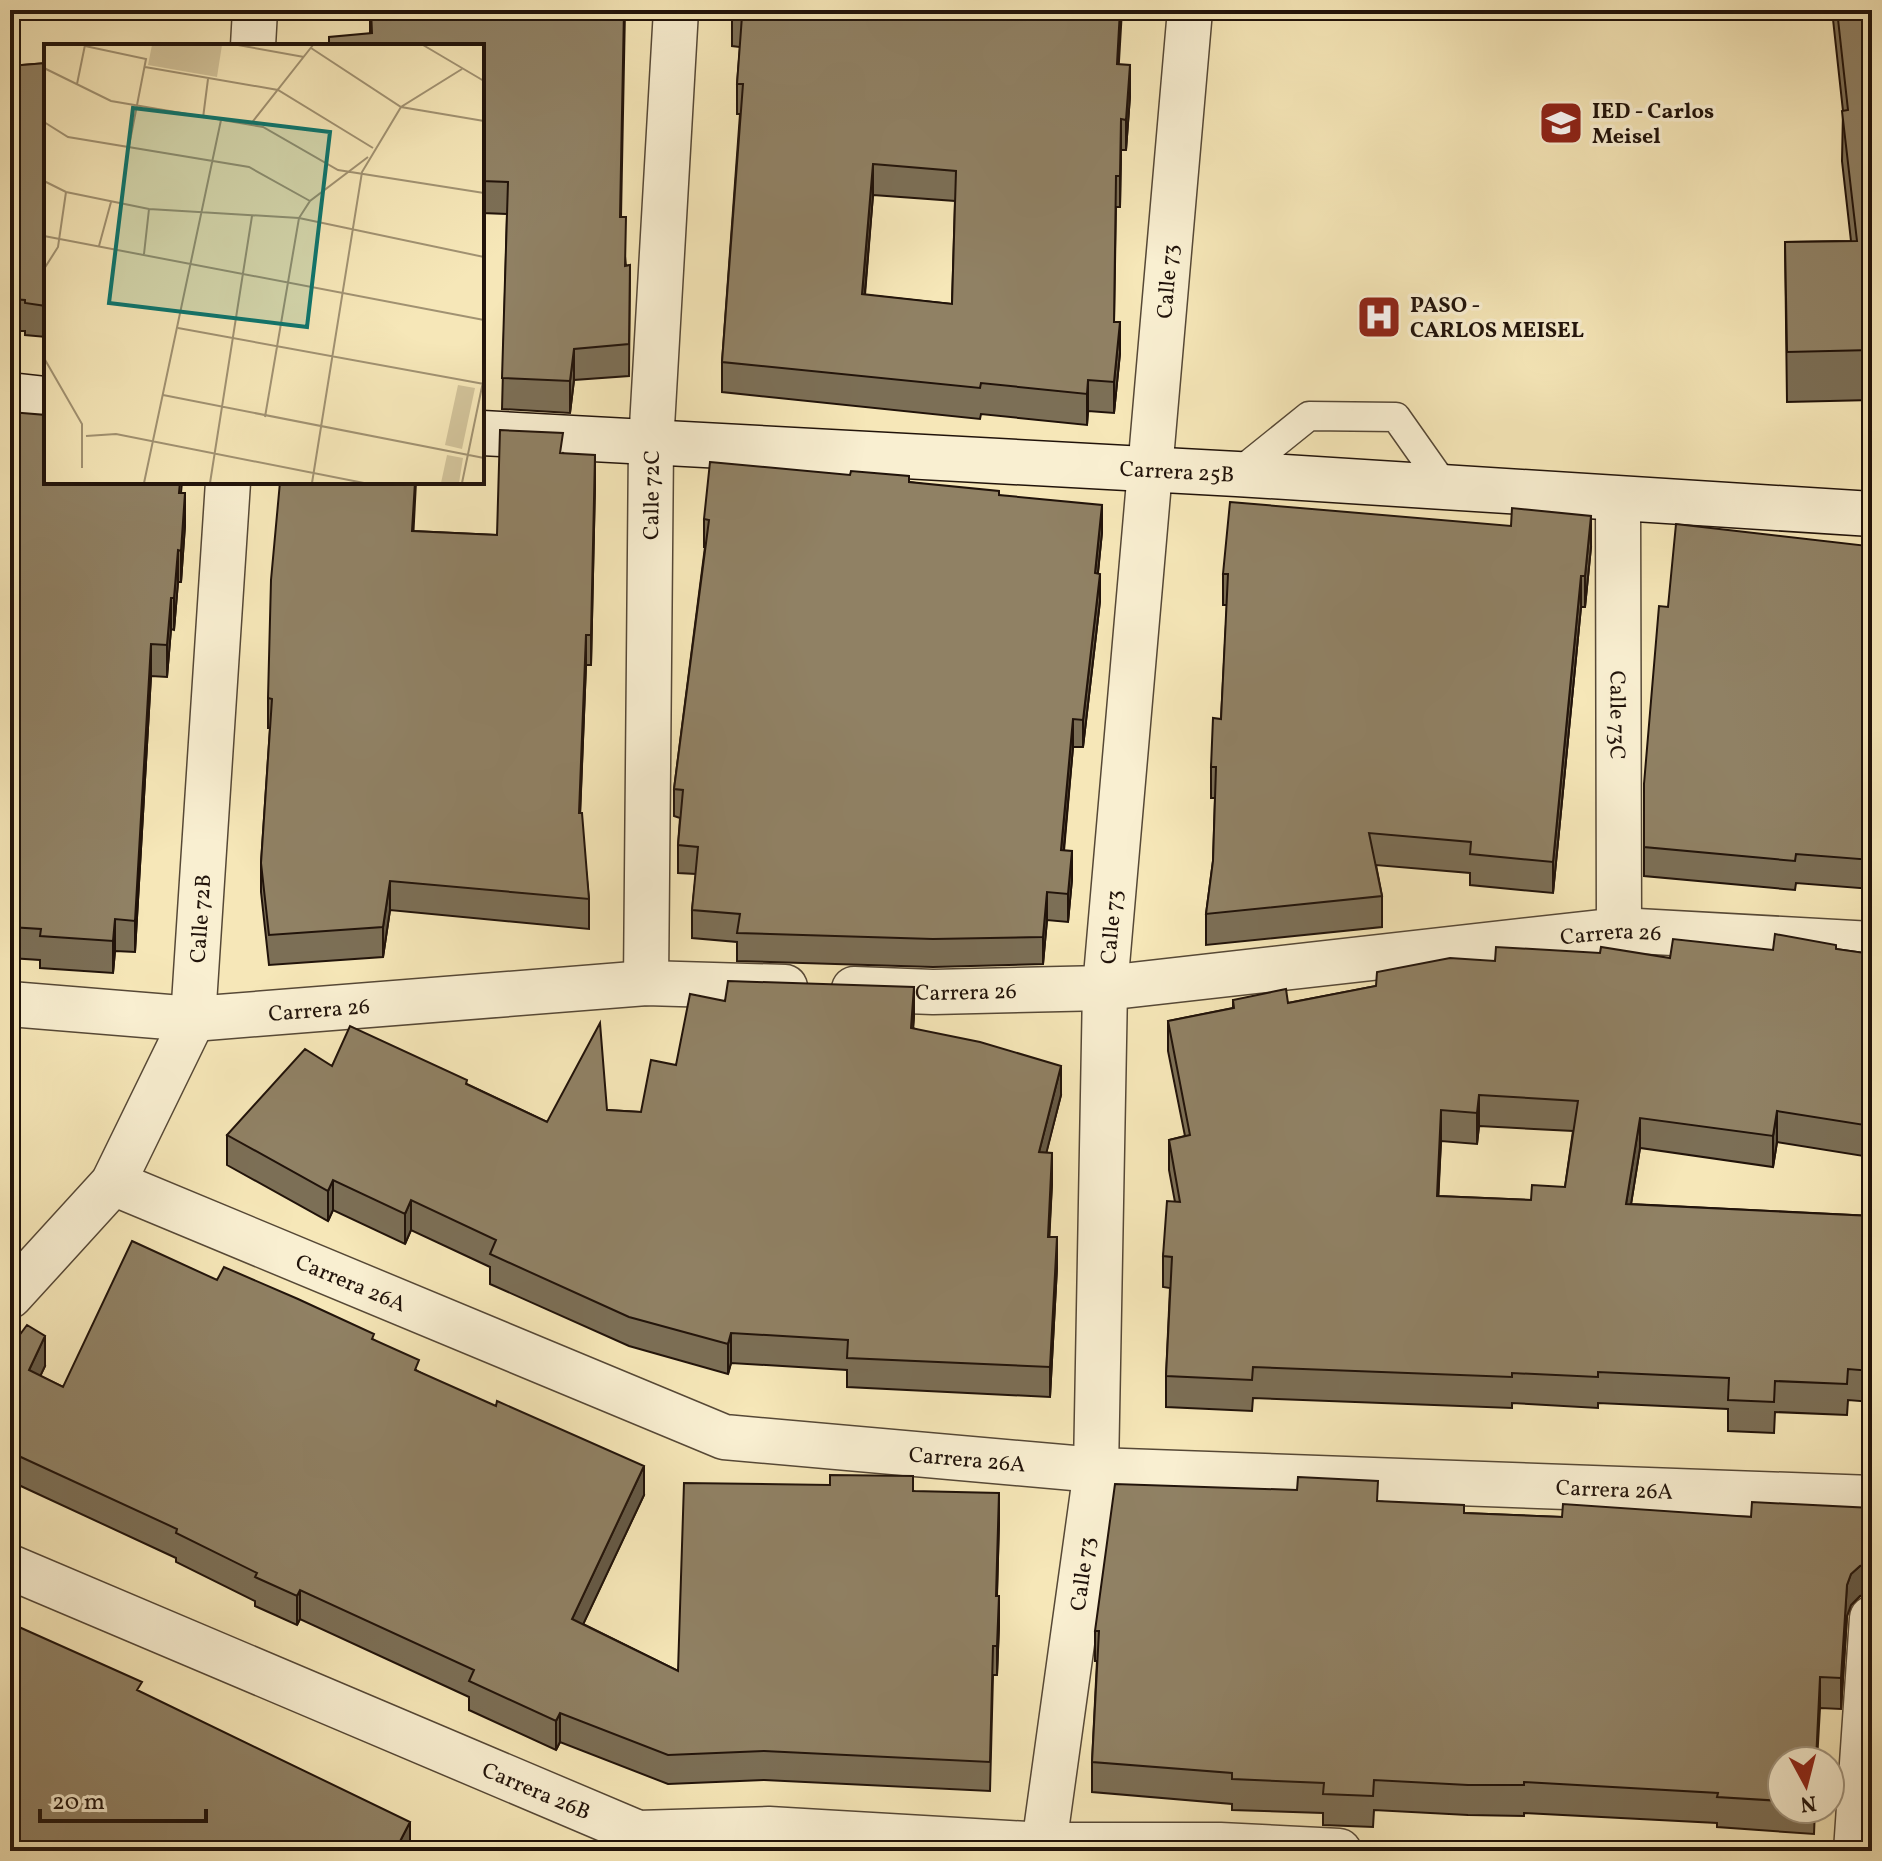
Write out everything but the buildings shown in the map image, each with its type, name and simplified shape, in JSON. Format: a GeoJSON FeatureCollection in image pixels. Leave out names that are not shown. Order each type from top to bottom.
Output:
{"type":"FeatureCollection","features":[{"type":"Feature","properties":{"kind":"street"},"geometry":{"type":"LineString","coordinates":[[253,44],[255,10]]}},
{"type":"Feature","properties":{"kind":"street","name":"Calle 72C"},"geometry":{"type":"LineString","coordinates":[[646,983],[651,444],[676,10]]}},
{"type":"Feature","properties":{"kind":"street","name":"Calle 73"},"geometry":{"type":"LineString","coordinates":[[1044,1845],[1096,1470],[1105,988],[1190,10]]}},
{"type":"Feature","properties":{"kind":"street"},"geometry":{"type":"LineString","coordinates":[[10,395],[44,399]]}},
{"type":"Feature","properties":{"kind":"street","name":"Carrera 25B"},"geometry":{"type":"LineString","coordinates":[[484,433],[1237,474],[1618,501],[1872,514]]}},
{"type":"Feature","properties":{"kind":"street","name":"Calle 72B"},"geometry":{"type":"LineString","coordinates":[[10,1296],[113,1183],[193,1019],[228,484]]}},
{"type":"Feature","properties":{"kind":"street","name":"Calle 73C"},"geometry":{"type":"LineString","coordinates":[[1618,501],[1619,930]]}},
{"type":"Feature","properties":{"kind":"street","name":"Carrera 26"},"geometry":{"type":"LineString","coordinates":[[10,1004],[193,1019],[646,983],[933,992],[1105,988],[1619,930],[1872,944]]}},
{"type":"Feature","properties":{"kind":"street","name":"Carrera 26A"},"geometry":{"type":"LineString","coordinates":[[113,1183],[724,1437],[1096,1470],[1872,1498]]}},
{"type":"Feature","properties":{"kind":"street","name":"Carrera 26B"},"geometry":{"type":"LineString","coordinates":[[10,1567],[638,1833],[762,1840],[1339,1851]]}},
{"type":"Feature","properties":{"kind":"street"},"geometry":{"type":"LineString","coordinates":[[1856,1851],[1872,1618]]}},
{"type":"Feature","properties":{"kind":"lane"},"geometry":{"type":"LineString","coordinates":[[1237,474],[1309,416],[1396,417],[1446,488]]}},
{"type":"Feature","properties":{"kind":"place","name":"IED - Carlos Meisel"},"geometry":{"type":"Point","coordinates":[1561,123]}},
{"type":"Feature","properties":{"kind":"place","name":"PASO - CARLOS MEISEL"},"geometry":{"type":"Point","coordinates":[1379,317]}}]}
